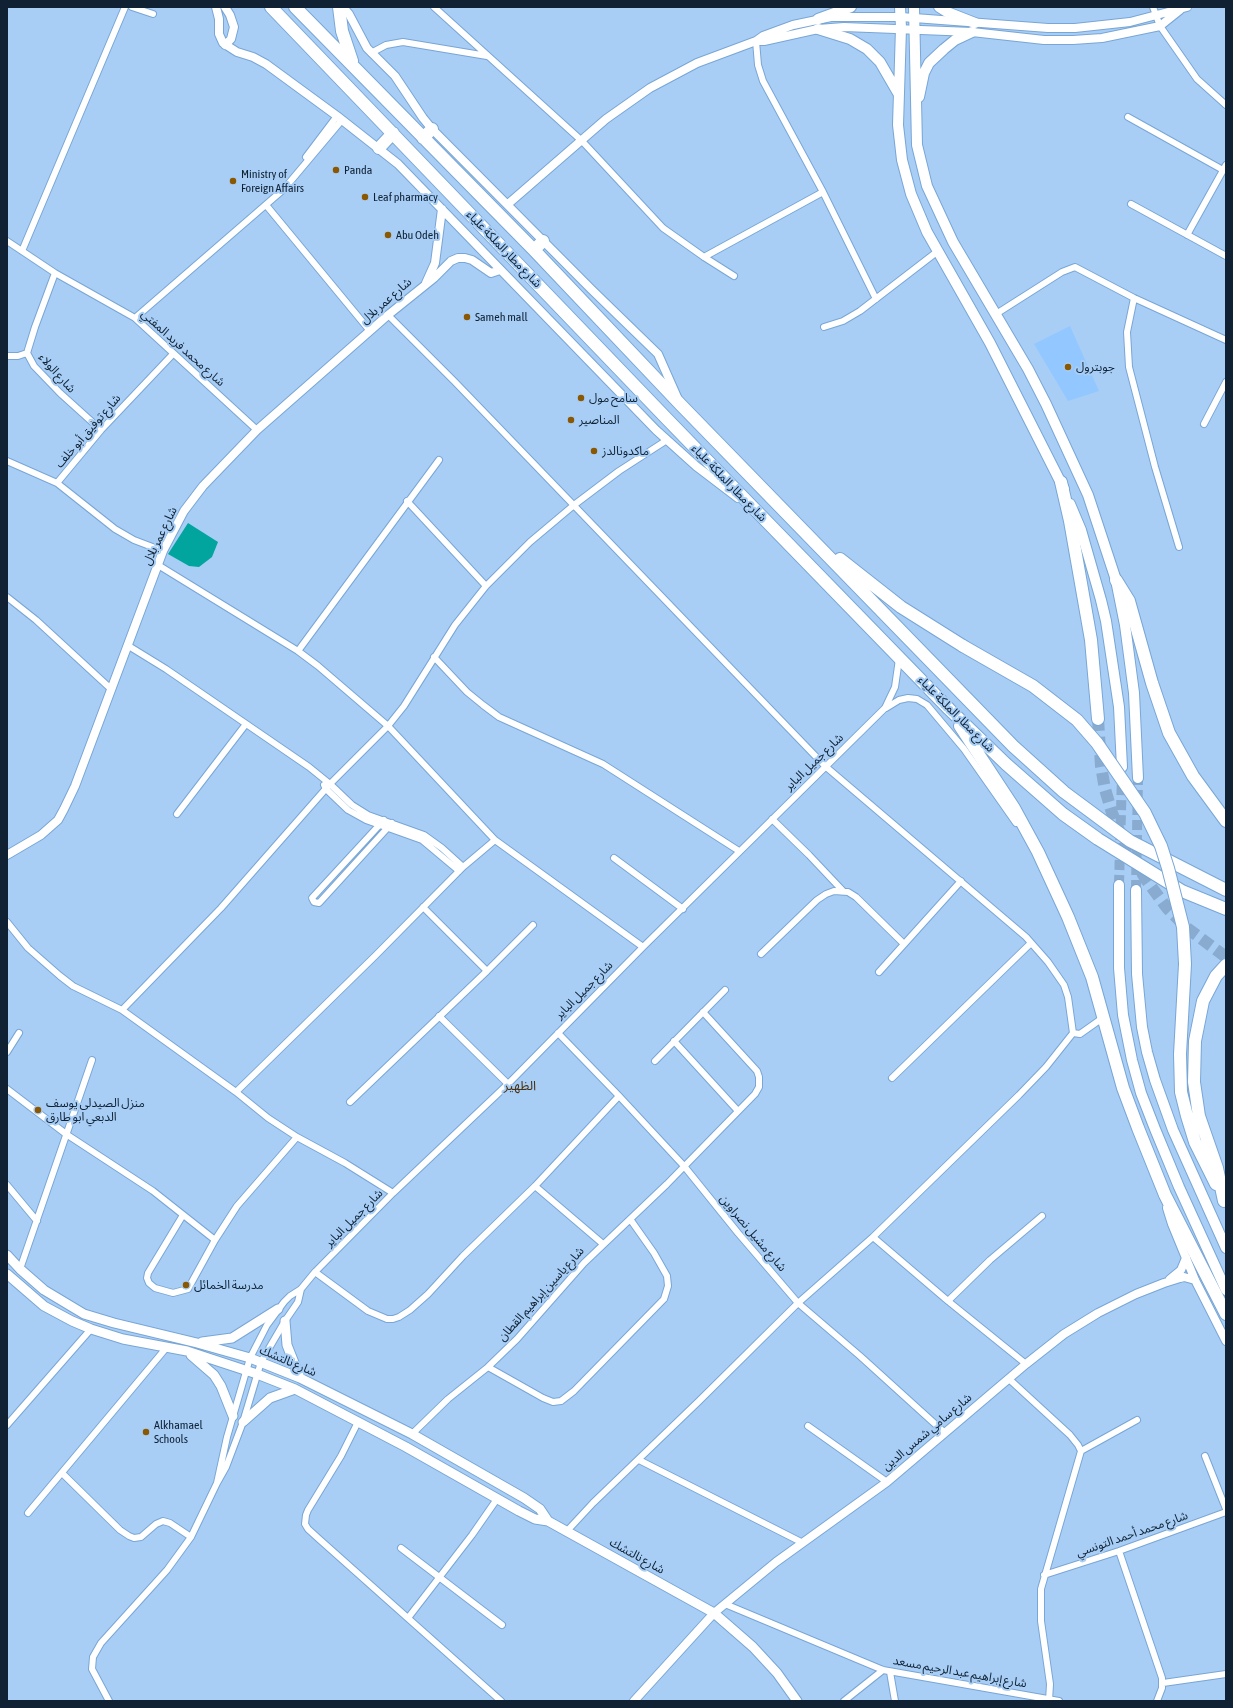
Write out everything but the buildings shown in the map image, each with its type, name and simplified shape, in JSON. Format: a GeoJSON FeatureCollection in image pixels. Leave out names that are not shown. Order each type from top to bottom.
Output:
{"type":"FeatureCollection","features":[{"type":"Feature","properties":{"kind":"highway","name":"شارع مطار الملكة علياء"},"geometry":{"type":"LineString","coordinates":[[271,7],[949,709],[1023,780],[1080,827],[1160,879],[1182,891],[1226,909]]}},
{"type":"Feature","properties":{"kind":"highway","name":"شارع مطار الملكة علياء"},"geometry":{"type":"LineString","coordinates":[[295,7],[534,250],[681,405],[1013,746],[1050,780],[1130,841],[1226,890]]}},
{"type":"Feature","properties":{"kind":"highway"},"geometry":{"type":"LineString","coordinates":[[339,7],[342,31],[352,64]]}},
{"type":"Feature","properties":{"kind":"highway"},"geometry":{"type":"LineString","coordinates":[[423,138],[432,129]]}},
{"type":"Feature","properties":{"kind":"highway"},"geometry":{"type":"LineString","coordinates":[[379,148],[393,133]]}},
{"type":"Feature","properties":{"kind":"highway"},"geometry":{"type":"LineString","coordinates":[[534,250],[543,241]]}},
{"type":"Feature","properties":{"kind":"highway"},"geometry":{"type":"LineString","coordinates":[[1061,482],[1070,521],[1091,640],[1098,719]]}},
{"type":"Feature","properties":{"kind":"highway"},"geometry":{"type":"LineString","coordinates":[[806,533],[901,607],[963,646],[1033,686],[1077,720],[1097,743],[1145,813],[1161,846],[1175,891],[1183,927],[1185,964],[1180,1054],[1181,1092],[1190,1129],[1225,1204]]}},
{"type":"Feature","properties":{"kind":"highway"},"geometry":{"type":"LineString","coordinates":[[1116,580],[1129,601],[1152,683],[1169,733],[1193,776],[1226,821]]}},
{"type":"Feature","properties":{"kind":"highway"},"geometry":{"type":"LineString","coordinates":[[949,709],[1014,808],[1030,836],[1077,937],[1092,977],[1104,1016],[1123,1088],[1165,1195],[1226,1314]]}},
{"type":"Feature","properties":{"kind":"highway"},"geometry":{"type":"LineString","coordinates":[[1225,1204],[1217,1168],[1199,1116],[1195,1098],[1194,1071],[1195,1040],[1202,1001],[1216,976],[1226,965]]}},
{"type":"Feature","properties":{"kind":"main road"},"geometry":{"type":"LineString","coordinates":[[818,24],[851,7]]}},
{"type":"Feature","properties":{"kind":"main road"},"geometry":{"type":"LineString","coordinates":[[914,7],[917,145],[927,186],[953,242],[1028,369],[1046,404],[1088,495],[1116,580],[1125,625],[1134,693],[1138,778]]}},
{"type":"Feature","properties":{"kind":"main road"},"geometry":{"type":"LineString","coordinates":[[915,108],[924,73],[929,63],[955,40],[973,27],[939,7]]}},
{"type":"Feature","properties":{"kind":"main road"},"geometry":{"type":"LineString","coordinates":[[901,12],[898,125],[906,178],[918,213],[990,343],[1061,482],[1081,530],[1104,614],[1119,707],[1122,767]]}},
{"type":"Feature","properties":{"kind":"main road"},"geometry":{"type":"LineString","coordinates":[[818,24],[867,49],[880,62],[898,93]]}},
{"type":"Feature","properties":{"kind":"main road"},"geometry":{"type":"LineString","coordinates":[[1119,885],[1119,975],[1123,1015],[1132,1060],[1141,1093],[1161,1143],[1226,1290]]}},
{"type":"Feature","properties":{"kind":"main road"},"geometry":{"type":"LineString","coordinates":[[1136,890],[1137,974],[1142,1027],[1147,1052],[1172,1130],[1226,1248]]}},
{"type":"Feature","properties":{"kind":"main road","name":"شارع نالتشك"},"geometry":{"type":"LineString","coordinates":[[7,1254],[20,1269],[44,1290],[84,1314],[162,1336],[197,1343],[250,1358],[300,1378],[412,1434],[524,1498],[540,1509],[548,1521]]}},
{"type":"Feature","properties":{"kind":"main road","name":"شارع نالتشك"},"geometry":{"type":"LineString","coordinates":[[7,1274],[44,1306],[55,1313],[92,1329],[123,1339],[187,1352],[257,1374],[295,1389],[534,1519],[548,1521],[567,1531],[714,1613],[753,1647],[778,1673],[797,1701]]}},
{"type":"Feature","properties":{"kind":"main road"},"geometry":{"type":"LineString","coordinates":[[197,1343],[232,1338],[278,1309]]}},
{"type":"Feature","properties":{"kind":"main road"},"geometry":{"type":"LineString","coordinates":[[285,1321],[288,1345],[300,1378]]}},
{"type":"Feature","properties":{"kind":"main road"},"geometry":{"type":"LineString","coordinates":[[187,1352],[214,1375],[221,1386],[233,1416]]}},
{"type":"Feature","properties":{"kind":"main road"},"geometry":{"type":"LineString","coordinates":[[243,1422],[270,1398],[295,1389]]}},
{"type":"Feature","properties":{"kind":"street"},"geometry":{"type":"LineString","coordinates":[[22,251],[125,7]]}},
{"type":"Feature","properties":{"kind":"street"},"geometry":{"type":"LineString","coordinates":[[132,7],[153,14]]}},
{"type":"Feature","properties":{"kind":"street"},"geometry":{"type":"LineString","coordinates":[[216,7],[219,20],[219,34],[221,41],[225,45],[237,52],[254,57],[266,64],[379,148],[398,164],[667,440],[715,482],[756,510]]}},
{"type":"Feature","properties":{"kind":"street"},"geometry":{"type":"LineString","coordinates":[[225,7],[234,27],[231,39],[225,45]]}},
{"type":"Feature","properties":{"kind":"street"},"geometry":{"type":"LineString","coordinates":[[343,7],[349,14],[360,38],[371,53],[395,76],[432,129],[543,241],[660,355],[666,373],[681,405]]}},
{"type":"Feature","properties":{"kind":"street"},"geometry":{"type":"LineString","coordinates":[[434,7],[582,141],[669,233],[734,276]]}},
{"type":"Feature","properties":{"kind":"street"},"geometry":{"type":"LineString","coordinates":[[1153,7],[1160,26],[1197,79],[1223,98],[1226,105]]}},
{"type":"Feature","properties":{"kind":"street"},"geometry":{"type":"LineString","coordinates":[[818,24],[844,17],[901,12],[914,18],[1044,40],[1073,40],[1102,38],[1160,26],[1184,8]]}},
{"type":"Feature","properties":{"kind":"street"},"geometry":{"type":"LineString","coordinates":[[508,204],[606,120],[650,88],[697,63],[756,41],[763,36],[793,24],[914,29],[973,27],[1075,28],[1109,25],[1156,16],[1184,8]]}},
{"type":"Feature","properties":{"kind":"street"},"geometry":{"type":"LineString","coordinates":[[756,41],[758,65],[763,81],[823,192],[876,299]]}},
{"type":"Feature","properties":{"kind":"street"},"geometry":{"type":"LineString","coordinates":[[371,53],[386,45],[403,42],[487,56]]}},
{"type":"Feature","properties":{"kind":"street"},"geometry":{"type":"LineString","coordinates":[[1128,117],[1225,168],[1187,235]]}},
{"type":"Feature","properties":{"kind":"street"},"geometry":{"type":"LineString","coordinates":[[136,318],[280,192],[339,118]]}},
{"type":"Feature","properties":{"kind":"street"},"geometry":{"type":"LineString","coordinates":[[704,257],[823,192]]}},
{"type":"Feature","properties":{"kind":"street"},"geometry":{"type":"LineString","coordinates":[[1131,204],[1226,256]]}},
{"type":"Feature","properties":{"kind":"street"},"geometry":{"type":"LineString","coordinates":[[266,205],[370,331]]}},
{"type":"Feature","properties":{"kind":"street","name":"شارع عمر بلال"},"geometry":{"type":"LineString","coordinates":[[424,285],[431,275],[435,263],[442,209]]}},
{"type":"Feature","properties":{"kind":"street","name":"شارع محمد فريد المفتي"},"geometry":{"type":"LineString","coordinates":[[7,241],[55,273],[136,318],[173,354],[257,430]]}},
{"type":"Feature","properties":{"kind":"street"},"geometry":{"type":"LineString","coordinates":[[824,326],[852,316],[938,251]]}},
{"type":"Feature","properties":{"kind":"street","name":"شارع عمر بلال"},"geometry":{"type":"LineString","coordinates":[[7,855],[40,835],[58,820],[75,786],[163,552],[191,501],[257,430],[388,315],[434,278],[451,261],[458,258],[468,258],[491,273],[500,270]]}},
{"type":"Feature","properties":{"kind":"street"},"geometry":{"type":"LineString","coordinates":[[996,314],[1062,272],[1075,267],[1134,298],[1226,340]]}},
{"type":"Feature","properties":{"kind":"street","name":"شارع الولاء"},"geometry":{"type":"LineString","coordinates":[[55,273],[27,353],[34,366],[60,394],[101,430]]}},
{"type":"Feature","properties":{"kind":"street"},"geometry":{"type":"LineString","coordinates":[[1134,298],[1127,332],[1129,366],[1155,467],[1179,547]]}},
{"type":"Feature","properties":{"kind":"street"},"geometry":{"type":"LineString","coordinates":[[388,315],[456,382],[825,766],[961,881],[1031,943],[1052,968],[1066,991],[1073,1032],[1046,1067],[1020,1095],[873,1237],[798,1303],[639,1460],[593,1503],[567,1531]]}},
{"type":"Feature","properties":{"kind":"street"},"geometry":{"type":"LineString","coordinates":[[7,356],[18,356],[27,353]]}},
{"type":"Feature","properties":{"kind":"street","name":"شارع توفيق أبو خلف"},"geometry":{"type":"LineString","coordinates":[[7,462],[57,483],[101,430],[173,354]]}},
{"type":"Feature","properties":{"kind":"street"},"geometry":{"type":"LineString","coordinates":[[1204,424],[1226,382]]}},
{"type":"Feature","properties":{"kind":"street"},"geometry":{"type":"LineString","coordinates":[[122,1010],[222,908],[328,786],[388,726],[404,706],[458,620],[486,586],[530,542],[574,505],[619,471],[667,440]]}},
{"type":"Feature","properties":{"kind":"street"},"geometry":{"type":"LineString","coordinates":[[298,651],[407,501],[439,460]]}},
{"type":"Feature","properties":{"kind":"street"},"geometry":{"type":"LineString","coordinates":[[57,483],[115,529],[134,540],[163,552]]}},
{"type":"Feature","properties":{"kind":"street"},"geometry":{"type":"LineString","coordinates":[[407,501],[486,586]]}},
{"type":"Feature","properties":{"kind":"street"},"geometry":{"type":"LineString","coordinates":[[158,565],[298,651],[333,678],[388,726],[495,840],[643,947]]}},
{"type":"Feature","properties":{"kind":"street"},"geometry":{"type":"LineString","coordinates":[[7,597],[36,620],[111,689]]}},
{"type":"Feature","properties":{"kind":"street"},"geometry":{"type":"LineString","coordinates":[[127,645],[166,669],[309,767],[328,786],[352,805],[368,815],[422,840],[461,869]]}},
{"type":"Feature","properties":{"kind":"street"},"geometry":{"type":"LineString","coordinates":[[434,657],[467,692],[499,717],[603,764],[739,851]]}},
{"type":"Feature","properties":{"kind":"street","name":"شارع جميل الباير"},"geometry":{"type":"LineString","coordinates":[[885,708],[893,694],[897,680],[899,657]]}},
{"type":"Feature","properties":{"kind":"street","name":"شارع جميل الباير"},"geometry":{"type":"LineString","coordinates":[[217,1483],[219,1465],[250,1358],[257,1341],[278,1309],[290,1296],[301,1289],[315,1272],[393,1193],[508,1084],[739,851],[885,708],[899,700],[908,698],[917,699],[928,705],[980,770],[1019,827],[1030,836]]}},
{"type":"Feature","properties":{"kind":"street"},"geometry":{"type":"LineString","coordinates":[[177,814],[246,724]]}},
{"type":"Feature","properties":{"kind":"street"},"geometry":{"type":"LineString","coordinates":[[772,819],[809,855],[842,891]]}},
{"type":"Feature","properties":{"kind":"street"},"geometry":{"type":"LineString","coordinates":[[382,822],[312,898],[314,902],[319,903],[330,892],[390,825]]}},
{"type":"Feature","properties":{"kind":"street"},"geometry":{"type":"LineString","coordinates":[[236,1092],[461,869],[495,840]]}},
{"type":"Feature","properties":{"kind":"street"},"geometry":{"type":"LineString","coordinates":[[614,858],[683,909]]}},
{"type":"Feature","properties":{"kind":"street"},"geometry":{"type":"LineString","coordinates":[[879,972],[961,881]]}},
{"type":"Feature","properties":{"kind":"street"},"geometry":{"type":"LineString","coordinates":[[323,886],[330,892]]}},
{"type":"Feature","properties":{"kind":"street"},"geometry":{"type":"LineString","coordinates":[[761,954],[821,896],[834,891],[842,891],[856,897],[904,944]]}},
{"type":"Feature","properties":{"kind":"street"},"geometry":{"type":"LineString","coordinates":[[423,907],[487,971]]}},
{"type":"Feature","properties":{"kind":"street"},"geometry":{"type":"LineString","coordinates":[[7,922],[28,948],[73,986],[122,1010],[236,1092],[268,1118],[297,1137],[345,1163],[393,1193]]}},
{"type":"Feature","properties":{"kind":"street"},"geometry":{"type":"LineString","coordinates":[[350,1102],[533,925]]}},
{"type":"Feature","properties":{"kind":"street"},"geometry":{"type":"LineString","coordinates":[[892,1078],[1031,943]]}},
{"type":"Feature","properties":{"kind":"street"},"geometry":{"type":"LineString","coordinates":[[655,1060],[726,990]]}},
{"type":"Feature","properties":{"kind":"street","name":"شارع ياسين إبراهيم القطان"},"geometry":{"type":"LineString","coordinates":[[412,1434],[448,1399],[488,1367],[517,1339],[603,1244],[684,1166],[755,1094],[759,1087],[759,1077],[757,1071],[702,1012]]}},
{"type":"Feature","properties":{"kind":"street"},"geometry":{"type":"LineString","coordinates":[[439,1016],[508,1084]]}},
{"type":"Feature","properties":{"kind":"street"},"geometry":{"type":"LineString","coordinates":[[1073,1032],[1080,1034],[1104,1016]]}},
{"type":"Feature","properties":{"kind":"street"},"geometry":{"type":"LineString","coordinates":[[7,1052],[19,1033]]}},
{"type":"Feature","properties":{"kind":"street","name":"شارع مشيل نصراوين"},"geometry":{"type":"LineString","coordinates":[[558,1033],[684,1166],[798,1303],[860,1356],[945,1433]]}},
{"type":"Feature","properties":{"kind":"street"},"geometry":{"type":"LineString","coordinates":[[674,1041],[738,1111]]}},
{"type":"Feature","properties":{"kind":"street"},"geometry":{"type":"LineString","coordinates":[[20,1269],[92,1060]]}},
{"type":"Feature","properties":{"kind":"street"},"geometry":{"type":"LineString","coordinates":[[7,1089],[66,1134],[153,1192],[215,1240]]}},
{"type":"Feature","properties":{"kind":"street"},"geometry":{"type":"LineString","coordinates":[[315,1272],[368,1311],[387,1319],[399,1317],[410,1310],[428,1294],[463,1256],[535,1186],[619,1096]]}},
{"type":"Feature","properties":{"kind":"street"},"geometry":{"type":"LineString","coordinates":[[184,1215],[148,1273],[147,1278],[151,1286],[173,1293],[188,1288],[215,1240],[237,1206],[297,1137]]}},
{"type":"Feature","properties":{"kind":"street"},"geometry":{"type":"LineString","coordinates":[[7,1185],[37,1221]]}},
{"type":"Feature","properties":{"kind":"street"},"geometry":{"type":"LineString","coordinates":[[535,1186],[603,1244]]}},
{"type":"Feature","properties":{"kind":"street"},"geometry":{"type":"LineString","coordinates":[[1165,1195],[1171,1220],[1195,1280],[1226,1341]]}},
{"type":"Feature","properties":{"kind":"street"},"geometry":{"type":"LineString","coordinates":[[948,1300],[990,1260],[1042,1216]]}},
{"type":"Feature","properties":{"kind":"street"},"geometry":{"type":"LineString","coordinates":[[488,1367],[543,1398],[553,1402],[561,1400],[574,1391],[664,1299],[668,1286],[667,1276],[654,1253],[630,1219]]}},
{"type":"Feature","properties":{"kind":"street"},"geometry":{"type":"LineString","coordinates":[[873,1237],[1026,1364]]}},
{"type":"Feature","properties":{"kind":"street","name":"شارع سامي شمس الدين"},"geometry":{"type":"LineString","coordinates":[[1164,1283],[1179,1272],[1186,1258]]}},
{"type":"Feature","properties":{"kind":"street","name":"شارع سامي شمس الدين"},"geometry":{"type":"LineString","coordinates":[[634,1701],[714,1613],[776,1562],[887,1482],[1026,1364],[1087,1319],[1123,1300],[1164,1283],[1184,1277],[1195,1280]]}},
{"type":"Feature","properties":{"kind":"street","name":"شارع جميل الباير"},"geometry":{"type":"LineString","coordinates":[[109,1701],[92,1669],[93,1657],[101,1643],[167,1570],[191,1537],[226,1467],[243,1422],[261,1362],[298,1302],[301,1289]]}},
{"type":"Feature","properties":{"kind":"street"},"geometry":{"type":"LineString","coordinates":[[7,1425],[92,1329]]}},
{"type":"Feature","properties":{"kind":"street"},"geometry":{"type":"LineString","coordinates":[[28,1513],[167,1347]]}},
{"type":"Feature","properties":{"kind":"street"},"geometry":{"type":"LineString","coordinates":[[1009,1379],[1070,1435],[1078,1444],[1081,1451],[1041,1589],[1041,1616],[1050,1684],[1050,1700]]}},
{"type":"Feature","properties":{"kind":"street"},"geometry":{"type":"LineString","coordinates":[[1081,1451],[1137,1420]]}},
{"type":"Feature","properties":{"kind":"street"},"geometry":{"type":"LineString","coordinates":[[358,1422],[341,1456],[306,1515],[305,1524],[318,1539],[501,1701]]}},
{"type":"Feature","properties":{"kind":"street"},"geometry":{"type":"LineString","coordinates":[[808,1426],[887,1482]]}},
{"type":"Feature","properties":{"kind":"street"},"geometry":{"type":"LineString","coordinates":[[1205,1456],[1226,1510]]}},
{"type":"Feature","properties":{"kind":"street"},"geometry":{"type":"LineString","coordinates":[[639,1460],[803,1543]]}},
{"type":"Feature","properties":{"kind":"street"},"geometry":{"type":"LineString","coordinates":[[62,1473],[120,1530],[129,1536],[134,1538],[141,1536],[156,1524],[163,1521],[170,1523],[191,1537]]}},
{"type":"Feature","properties":{"kind":"street"},"geometry":{"type":"LineString","coordinates":[[408,1618],[472,1535],[497,1499]]}},
{"type":"Feature","properties":{"kind":"street","name":"شارع محمد أحمد التونسي"},"geometry":{"type":"LineString","coordinates":[[1044,1575],[1119,1551],[1226,1510]]}},
{"type":"Feature","properties":{"kind":"street"},"geometry":{"type":"LineString","coordinates":[[401,1548],[502,1625]]}},
{"type":"Feature","properties":{"kind":"street"},"geometry":{"type":"LineString","coordinates":[[1119,1551],[1160,1670],[1163,1683],[1160,1700]]}},
{"type":"Feature","properties":{"kind":"street","name":"شارع إبراهيم عبد الرحيم مسعد"},"geometry":{"type":"LineString","coordinates":[[725,1604],[890,1672],[1059,1701]]}},
{"type":"Feature","properties":{"kind":"street"},"geometry":{"type":"LineString","coordinates":[[844,1701],[863,1684],[884,1670]]}},
{"type":"Feature","properties":{"kind":"street"},"geometry":{"type":"LineString","coordinates":[[890,1672],[895,1701]]}},
{"type":"Feature","properties":{"kind":"street"},"geometry":{"type":"LineString","coordinates":[[1163,1683],[1226,1674]]}},
{"type":"Feature","properties":{"kind":"shaded area","name":"جوبترول"},"geometry":{"type":"Polygon","coordinates":[[[1070,326],[1099,391],[1068,401],[1034,344],[1070,326]]]}},
{"type":"Feature","properties":{"kind":"shaded area"},"geometry":{"type":"Polygon","coordinates":[[[188,523],[218,542],[212,557],[199,567],[189,566],[168,554],[188,523]]]}},
{"type":"Feature","properties":{"kind":"tunnel"},"geometry":{"type":"LineString","coordinates":[[1098,719],[1101,766],[1105,789],[1112,813],[1125,845],[1147,881],[1167,908],[1187,928],[1226,957]]}},
{"type":"Feature","properties":{"kind":"tunnel"},"geometry":{"type":"LineString","coordinates":[[1119,885],[1122,775]]}},
{"type":"Feature","properties":{"kind":"tunnel"},"geometry":{"type":"LineString","coordinates":[[1136,890],[1138,778]]}},
{"type":"Feature","properties":{"kind":"place","name":"Panda"},"geometry":{"type":"Point","coordinates":[336,170]}},
{"type":"Feature","properties":{"kind":"place","name":"Ministry of Foreign Affairs"},"geometry":{"type":"Point","coordinates":[233,181]}},
{"type":"Feature","properties":{"kind":"place","name":"Leaf pharmacy"},"geometry":{"type":"Point","coordinates":[365,197]}},
{"type":"Feature","properties":{"kind":"place","name":"Abu Odeh"},"geometry":{"type":"Point","coordinates":[388,235]}},
{"type":"Feature","properties":{"kind":"place","name":"Sameh mall"},"geometry":{"type":"Point","coordinates":[467,317]}},
{"type":"Feature","properties":{"kind":"place","name":"جوبترول"},"geometry":{"type":"Point","coordinates":[1068,367]}},
{"type":"Feature","properties":{"kind":"place","name":"سامح مول"},"geometry":{"type":"Point","coordinates":[581,398]}},
{"type":"Feature","properties":{"kind":"place","name":"المناصير"},"geometry":{"type":"Point","coordinates":[571,420]}},
{"type":"Feature","properties":{"kind":"place","name":"ماكدونالدز"},"geometry":{"type":"Point","coordinates":[594,451]}},
{"type":"Feature","properties":{"kind":"place","name":"منزل الصيدلي يوسف الدبعي ابو طارق"},"geometry":{"type":"Point","coordinates":[38,1110]}},
{"type":"Feature","properties":{"kind":"place","name":"مدرسة الخمائل"},"geometry":{"type":"Point","coordinates":[186,1285]}},
{"type":"Feature","properties":{"kind":"place","name":"Alkhamael Schools"},"geometry":{"type":"Point","coordinates":[146,1432]}},
{"type":"Feature","properties":{"kind":"district","name":"الظهير"},"geometry":{"type":"Point","coordinates":[520,1086]}}]}
